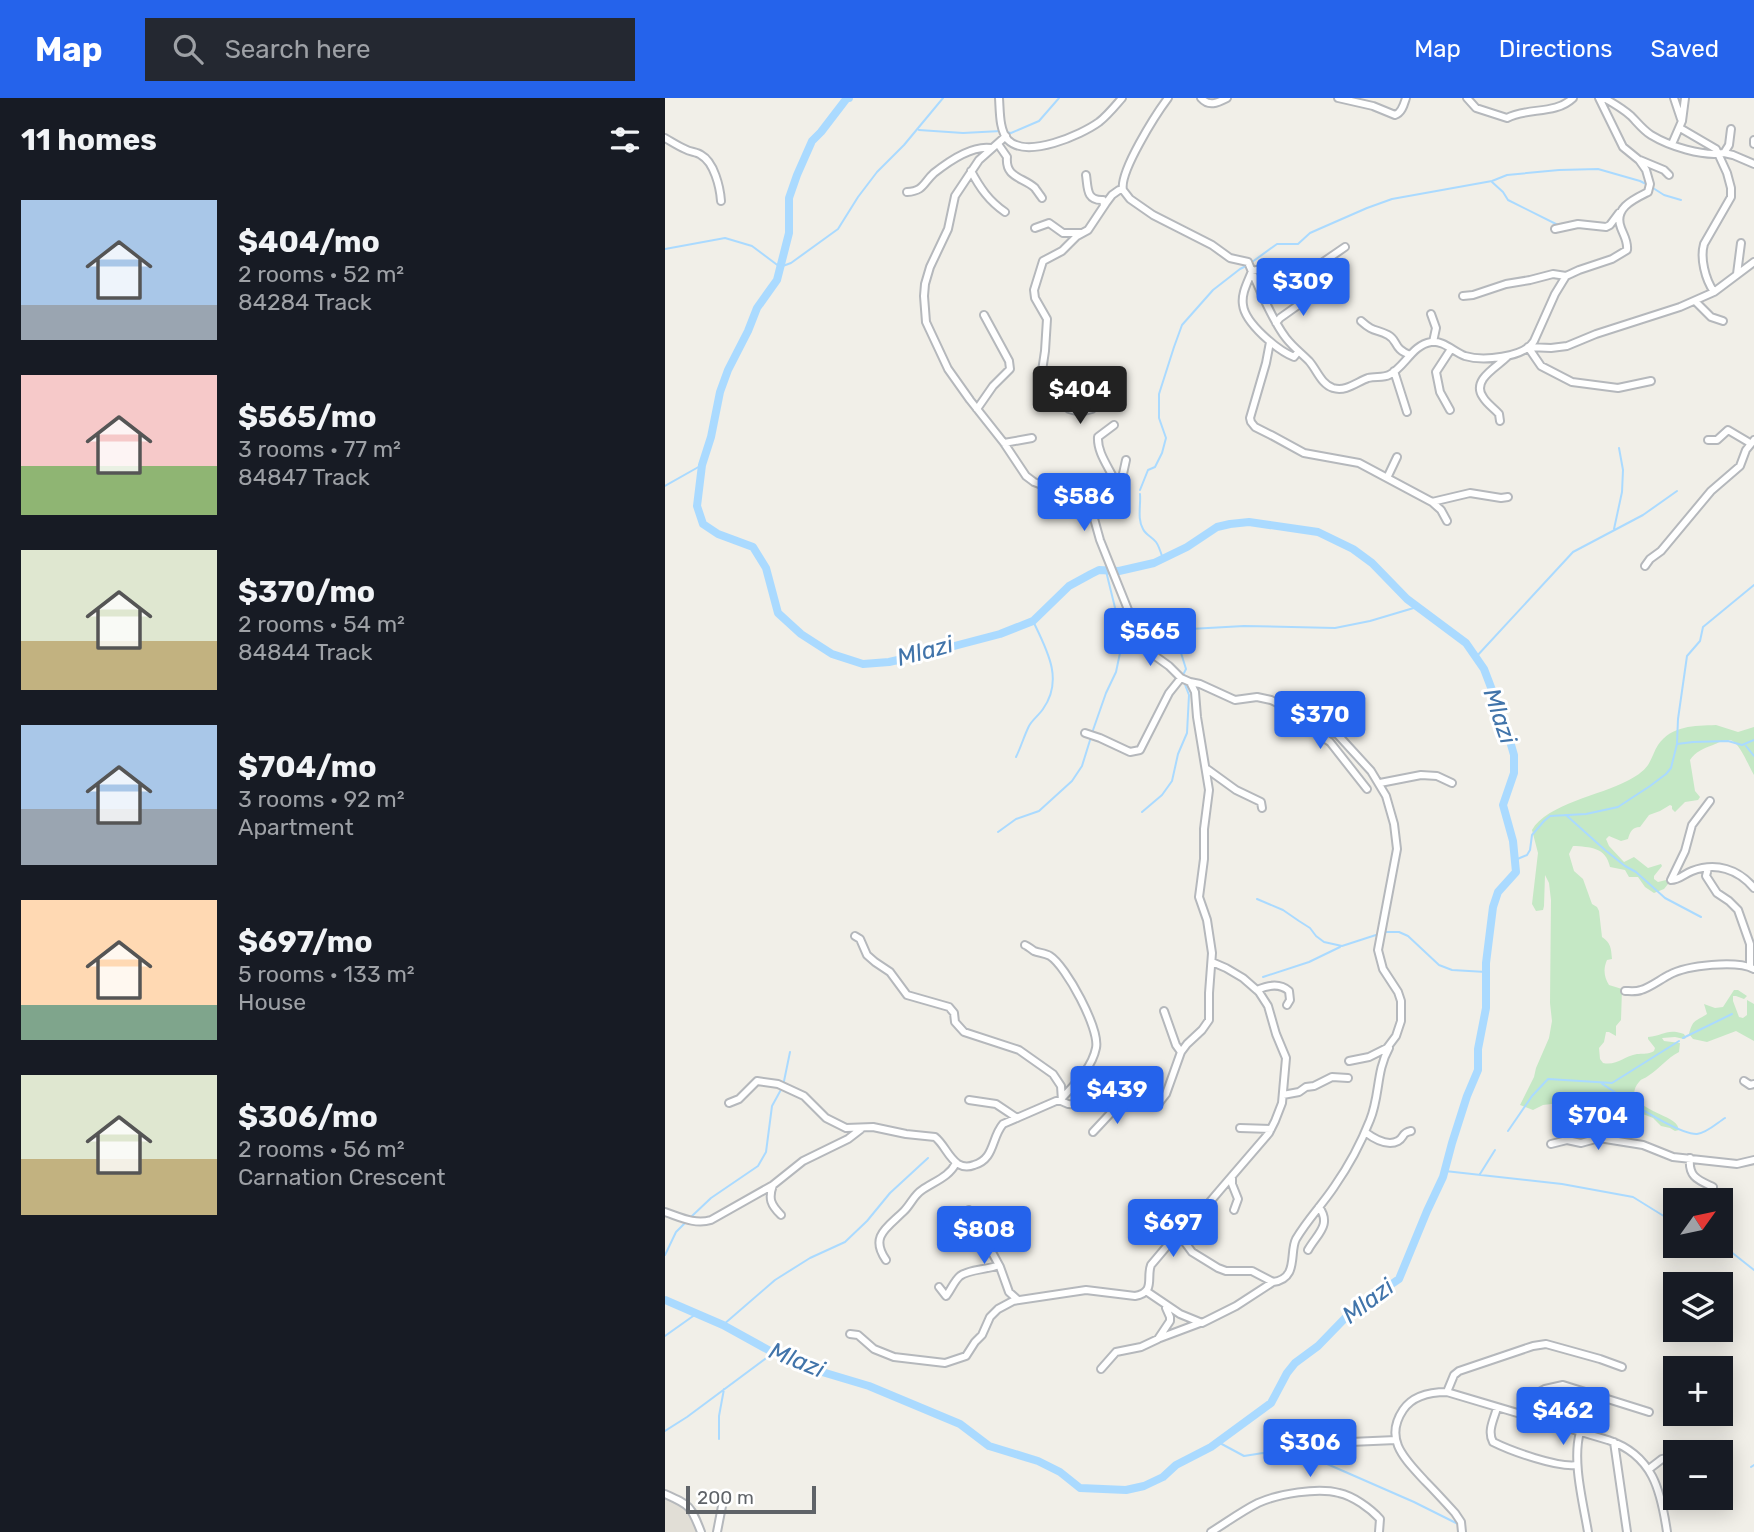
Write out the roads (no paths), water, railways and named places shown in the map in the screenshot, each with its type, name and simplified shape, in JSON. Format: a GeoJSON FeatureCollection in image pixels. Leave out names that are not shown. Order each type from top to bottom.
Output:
{"type":"FeatureCollection","features":[{"type":"Feature","properties":{"kind":"street"},"geometry":{"type":"LineString","coordinates":[[999,98],[1000,117],[1006,136],[1009,141],[1023,148],[1058,141],[1081,132],[1100,121],[1122,98]]}},
{"type":"Feature","properties":{"kind":"street"},"geometry":{"type":"LineString","coordinates":[[1168,98],[1128,167],[1122,183],[1123,190],[1130,199],[1153,215],[1206,241],[1230,258],[1247,260],[1284,336],[1310,362],[1326,384],[1334,389],[1391,374],[1419,347],[1433,342],[1473,357],[1495,358],[1523,351],[1534,341],[1566,276],[1612,259],[1627,250],[1627,241],[1619,224],[1620,212]]}},
{"type":"Feature","properties":{"kind":"street"},"geometry":{"type":"LineString","coordinates":[[1201,98],[1213,104],[1227,98]]}},
{"type":"Feature","properties":{"kind":"street"},"geometry":{"type":"LineString","coordinates":[[1339,98],[1373,106],[1395,115],[1404,107],[1406,98]]}},
{"type":"Feature","properties":{"kind":"street"},"geometry":{"type":"LineString","coordinates":[[1467,98],[1476,108],[1507,118],[1518,113],[1554,108],[1573,98]]}},
{"type":"Feature","properties":{"kind":"street"},"geometry":{"type":"LineString","coordinates":[[1601,98],[1629,114],[1650,134],[1672,144],[1689,150],[1733,155],[1754,164]]}},
{"type":"Feature","properties":{"kind":"street"},"geometry":{"type":"LineString","coordinates":[[1601,98],[1623,147],[1639,160],[1664,170],[1669,175]]}},
{"type":"Feature","properties":{"kind":"street"},"geometry":{"type":"LineString","coordinates":[[1674,98],[1681,125],[1721,154],[1731,192],[1727,205],[1702,251],[1707,281],[1714,292]]}},
{"type":"Feature","properties":{"kind":"street"},"geometry":{"type":"LineString","coordinates":[[1672,144],[1681,125],[1685,98]]}},
{"type":"Feature","properties":{"kind":"street"},"geometry":{"type":"LineString","coordinates":[[1721,154],[1729,145],[1731,128]]}},
{"type":"Feature","properties":{"kind":"street"},"geometry":{"type":"LineString","coordinates":[[1006,136],[979,160],[955,196],[948,229],[930,267],[923,296],[926,322],[948,369],[1005,443],[1026,476],[1034,482],[1065,490],[1114,484],[1122,482],[1126,460]]}},
{"type":"Feature","properties":{"kind":"street"},"geometry":{"type":"LineString","coordinates":[[665,138],[704,157],[717,181],[721,201]]}},
{"type":"Feature","properties":{"kind":"street"},"geometry":{"type":"LineString","coordinates":[[907,192],[918,191],[941,168],[968,152],[982,146],[994,146],[1007,157],[1006,164],[1010,172],[1034,187],[1042,198]]}},
{"type":"Feature","properties":{"kind":"street"},"geometry":{"type":"LineString","coordinates":[[1555,229],[1578,224],[1606,227],[1610,225],[1628,204],[1650,191],[1647,174],[1639,160]]}},
{"type":"Feature","properties":{"kind":"street"},"geometry":{"type":"LineString","coordinates":[[971,171],[983,192],[1005,212]]}},
{"type":"Feature","properties":{"kind":"street"},"geometry":{"type":"LineString","coordinates":[[1086,175],[1090,197],[1093,200],[1103,200],[1104,205]]}},
{"type":"Feature","properties":{"kind":"street"},"geometry":{"type":"LineString","coordinates":[[1092,410],[1080,412],[1069,409],[1057,388],[1042,371],[1048,321],[1034,294],[1035,282],[1045,259],[1062,251],[1077,236],[1088,230],[1112,195],[1123,190]]}},
{"type":"Feature","properties":{"kind":"street"},"geometry":{"type":"LineString","coordinates":[[1035,229],[1049,223],[1061,232],[1083,233]]}},
{"type":"Feature","properties":{"kind":"street"},"geometry":{"type":"LineString","coordinates":[[1737,274],[1741,243]]}},
{"type":"Feature","properties":{"kind":"street"},"geometry":{"type":"LineString","coordinates":[[1252,271],[1276,266],[1293,279],[1297,279],[1345,247]]}},
{"type":"Feature","properties":{"kind":"street"},"geometry":{"type":"LineString","coordinates":[[1738,260],[1751,264]]}},
{"type":"Feature","properties":{"kind":"street"},"geometry":{"type":"LineString","coordinates":[[1528,347],[1567,346],[1667,312],[1714,292],[1751,264]]}},
{"type":"Feature","properties":{"kind":"street"},"geometry":{"type":"LineString","coordinates":[[1252,271],[1244,293],[1243,308],[1270,342],[1292,356],[1298,352]]}},
{"type":"Feature","properties":{"kind":"street"},"geometry":{"type":"LineString","coordinates":[[1463,296],[1553,274],[1566,276]]}},
{"type":"Feature","properties":{"kind":"street"},"geometry":{"type":"LineString","coordinates":[[1276,323],[1311,296]]}},
{"type":"Feature","properties":{"kind":"street"},"geometry":{"type":"LineString","coordinates":[[1695,301],[1711,317],[1723,321]]}},
{"type":"Feature","properties":{"kind":"street"},"geometry":{"type":"LineString","coordinates":[[1431,314],[1436,328],[1433,342]]}},
{"type":"Feature","properties":{"kind":"street"},"geometry":{"type":"LineString","coordinates":[[977,409],[993,386],[1010,369],[1009,360],[984,315]]}},
{"type":"Feature","properties":{"kind":"street"},"geometry":{"type":"LineString","coordinates":[[1361,321],[1371,329],[1390,336],[1401,352],[1410,355]]}},
{"type":"Feature","properties":{"kind":"street"},"geometry":{"type":"LineString","coordinates":[[1270,342],[1252,410],[1252,425],[1307,454],[1359,463],[1432,502],[1441,510],[1447,521]]}},
{"type":"Feature","properties":{"kind":"street"},"geometry":{"type":"LineString","coordinates":[[1528,347],[1541,366],[1572,382],[1618,388],[1651,381]]}},
{"type":"Feature","properties":{"kind":"street"},"geometry":{"type":"LineString","coordinates":[[1450,410],[1440,392],[1436,372],[1451,349]]}},
{"type":"Feature","properties":{"kind":"street"},"geometry":{"type":"LineString","coordinates":[[1500,421],[1499,414],[1483,398],[1480,388],[1483,377],[1509,355]]}},
{"type":"Feature","properties":{"kind":"street"},"geometry":{"type":"LineString","coordinates":[[1394,371],[1407,412]]}},
{"type":"Feature","properties":{"kind":"street"},"geometry":{"type":"LineString","coordinates":[[1114,425],[1097,440],[1114,484]]}},
{"type":"Feature","properties":{"kind":"street"},"geometry":{"type":"LineString","coordinates":[[1645,566],[1661,551],[1711,491],[1739,469],[1752,442],[1728,430],[1717,440],[1707,439]]}},
{"type":"Feature","properties":{"kind":"street"},"geometry":{"type":"LineString","coordinates":[[1005,443],[1033,438]]}},
{"type":"Feature","properties":{"kind":"street"},"geometry":{"type":"LineString","coordinates":[[1387,478],[1397,457]]}},
{"type":"Feature","properties":{"kind":"street"},"geometry":{"type":"LineString","coordinates":[[1077,490],[1088,497],[1100,540],[1145,648],[1181,678],[1235,700],[1264,697],[1338,735],[1380,783],[1397,838],[1396,858],[1378,950],[1383,970],[1401,1001],[1401,1021],[1381,1068],[1376,1103],[1365,1132],[1334,1187],[1294,1243],[1291,1268],[1282,1280],[1273,1282],[1236,1306],[1206,1321],[1141,1347],[1116,1352],[1101,1369]]}},
{"type":"Feature","properties":{"kind":"street"},"geometry":{"type":"LineString","coordinates":[[1432,502],[1470,493],[1508,497]]}},
{"type":"Feature","properties":{"kind":"street"},"geometry":{"type":"LineString","coordinates":[[1085,733],[1123,750],[1140,750],[1172,689],[1181,678]]}},
{"type":"Feature","properties":{"kind":"street"},"geometry":{"type":"LineString","coordinates":[[855,936],[860,939],[874,962],[890,972],[904,992],[949,1007],[954,1013],[955,1022],[964,1032],[1025,1054],[1058,1079],[1062,1099],[1068,1104],[1122,1101],[1149,1105],[1159,1103],[1166,1094],[1181,1052],[1209,1020],[1211,944],[1199,897],[1209,797],[1195,692],[1191,682]]}},
{"type":"Feature","properties":{"kind":"street"},"geometry":{"type":"LineString","coordinates":[[1283,706],[1296,719],[1330,742],[1367,789]]}},
{"type":"Feature","properties":{"kind":"street"},"geometry":{"type":"LineString","coordinates":[[1207,769],[1242,794],[1261,803],[1262,808]]}},
{"type":"Feature","properties":{"kind":"street"},"geometry":{"type":"LineString","coordinates":[[1380,783],[1421,775],[1437,776],[1452,783]]}},
{"type":"Feature","properties":{"kind":"street"},"geometry":{"type":"LineString","coordinates":[[1710,801],[1692,825],[1685,850],[1671,879],[1674,881],[1688,873],[1708,868],[1728,869],[1745,878],[1754,888]]}},
{"type":"Feature","properties":{"kind":"street"},"geometry":{"type":"LineString","coordinates":[[1625,991],[1640,991],[1673,973],[1720,963],[1752,968],[1752,940],[1738,910],[1717,893],[1706,876],[1708,868]]}},
{"type":"Feature","properties":{"kind":"street"},"geometry":{"type":"LineString","coordinates":[[729,1103],[747,1093],[755,1082],[766,1081],[804,1096],[837,1125],[846,1128],[873,1127],[906,1135],[935,1137],[956,1163],[963,1166],[985,1160],[1000,1127],[1062,1099],[1087,1069],[1097,1045],[1095,1032],[1076,989],[1059,964],[1050,956],[1025,945]]}},
{"type":"Feature","properties":{"kind":"street"},"geometry":{"type":"LineString","coordinates":[[850,1334],[858,1335],[874,1349],[894,1357],[950,1362],[965,1356],[982,1335],[985,1325],[994,1313],[1008,1303],[1086,1290],[1135,1296],[1146,1291],[1149,1269],[1271,1129],[1282,1103],[1286,1058],[1268,1006],[1257,990],[1235,973],[1212,962]]}},
{"type":"Feature","properties":{"kind":"street"},"geometry":{"type":"LineString","coordinates":[[1257,990],[1266,986],[1284,987],[1289,991],[1290,1000],[1287,1004]]}},
{"type":"Feature","properties":{"kind":"street"},"geometry":{"type":"LineString","coordinates":[[1164,1011],[1181,1052]]}},
{"type":"Feature","properties":{"kind":"street"},"geometry":{"type":"LineString","coordinates":[[1349,1061],[1377,1054],[1392,1043]]}},
{"type":"Feature","properties":{"kind":"street"},"geometry":{"type":"LineString","coordinates":[[1283,1095],[1299,1092],[1332,1077],[1348,1078]]}},
{"type":"Feature","properties":{"kind":"street"},"geometry":{"type":"LineString","coordinates":[[1744,1081],[1750,1085],[1754,1084]]}},
{"type":"Feature","properties":{"kind":"street"},"geometry":{"type":"LineString","coordinates":[[969,1100],[996,1104],[1017,1118]]}},
{"type":"Feature","properties":{"kind":"street"},"geometry":{"type":"LineString","coordinates":[[1093,1132],[1122,1101]]}},
{"type":"Feature","properties":{"kind":"street"},"geometry":{"type":"LineString","coordinates":[[667,1215],[704,1222],[740,1205],[773,1185],[803,1161],[848,1139],[863,1128]]}},
{"type":"Feature","properties":{"kind":"street"},"geometry":{"type":"LineString","coordinates":[[1240,1128],[1271,1129]]}},
{"type":"Feature","properties":{"kind":"street"},"geometry":{"type":"LineString","coordinates":[[1365,1132],[1374,1139],[1391,1143],[1398,1141],[1405,1132],[1411,1131]]}},
{"type":"Feature","properties":{"kind":"street"},"geometry":{"type":"LineString","coordinates":[[1551,1144],[1567,1140],[1581,1143],[1599,1138],[1643,1144],[1674,1157],[1734,1164],[1754,1160]]}},
{"type":"Feature","properties":{"kind":"street"},"geometry":{"type":"LineString","coordinates":[[1690,1158],[1689,1166],[1697,1180],[1713,1187]]}},
{"type":"Feature","properties":{"kind":"street"},"geometry":{"type":"LineString","coordinates":[[886,1260],[879,1242],[881,1235],[917,1194],[943,1178],[956,1163]]}},
{"type":"Feature","properties":{"kind":"street"},"geometry":{"type":"LineString","coordinates":[[1232,1174],[1232,1184],[1238,1199],[1234,1210]]}},
{"type":"Feature","properties":{"kind":"street"},"geometry":{"type":"LineString","coordinates":[[773,1185],[770,1199],[781,1215]]}},
{"type":"Feature","properties":{"kind":"street"},"geometry":{"type":"LineString","coordinates":[[1308,1250],[1325,1224],[1324,1215],[1318,1207]]}},
{"type":"Feature","properties":{"kind":"street"},"geometry":{"type":"LineString","coordinates":[[969,1210],[999,1265],[1009,1292],[1018,1300]]}},
{"type":"Feature","properties":{"kind":"street"},"geometry":{"type":"LineString","coordinates":[[1178,1233],[1192,1252],[1218,1268],[1252,1271],[1273,1282]]}},
{"type":"Feature","properties":{"kind":"street"},"geometry":{"type":"LineString","coordinates":[[939,1287],[946,1296],[963,1274],[999,1265]]}},
{"type":"Feature","properties":{"kind":"street"},"geometry":{"type":"LineString","coordinates":[[1146,1291],[1166,1306],[1200,1323]]}},
{"type":"Feature","properties":{"kind":"street"},"geometry":{"type":"LineString","coordinates":[[1158,1339],[1170,1321],[1166,1306]]}},
{"type":"Feature","properties":{"kind":"street"},"geometry":{"type":"LineString","coordinates":[[1447,1392],[1459,1371],[1541,1344],[1622,1367]]}},
{"type":"Feature","properties":{"kind":"street"},"geometry":{"type":"LineString","coordinates":[[1527,1415],[1530,1400],[1534,1395],[1563,1385],[1649,1412]]}},
{"type":"Feature","properties":{"kind":"street"},"geometry":{"type":"LineString","coordinates":[[1462,1532],[1461,1522],[1455,1513],[1403,1458],[1396,1440],[1398,1420],[1403,1410],[1419,1396],[1429,1393],[1447,1392],[1614,1442],[1639,1458],[1649,1469],[1657,1484],[1667,1532]]}},
{"type":"Feature","properties":{"kind":"street"},"geometry":{"type":"LineString","coordinates":[[1497,1408],[1490,1431],[1493,1442],[1556,1463],[1577,1465]]}},
{"type":"Feature","properties":{"kind":"street"},"geometry":{"type":"LineString","coordinates":[[1580,1432],[1576,1449],[1577,1465],[1588,1532]]}},
{"type":"Feature","properties":{"kind":"street"},"geometry":{"type":"LineString","coordinates":[[1327,1443],[1396,1440]]}},
{"type":"Feature","properties":{"kind":"street"},"geometry":{"type":"LineString","coordinates":[[1614,1442],[1627,1532]]}},
{"type":"Feature","properties":{"kind":"street"},"geometry":{"type":"LineString","coordinates":[[1649,1469],[1663,1459]]}},
{"type":"Feature","properties":{"kind":"street"},"geometry":{"type":"LineString","coordinates":[[1212,1532],[1243,1511],[1276,1497],[1292,1493],[1330,1491],[1344,1494],[1373,1511],[1380,1519],[1379,1532]]}},
{"type":"Feature","properties":{"kind":"street"},"geometry":{"type":"LineString","coordinates":[[665,1493],[689,1506],[701,1532]]}},
{"type":"Feature","properties":{"kind":"street"},"geometry":{"type":"LineString","coordinates":[[717,1532],[723,1501]]}},
{"type":"Feature","properties":{"kind":"waterway","name":"Mlazi"},"geometry":{"type":"LineString","coordinates":[[665,1300],[723,1325],[792,1363],[869,1386],[960,1424],[989,1446],[1038,1461],[1060,1472],[1080,1488],[1126,1490],[1144,1486],[1163,1477],[1176,1465],[1211,1447],[1271,1403],[1295,1363],[1318,1346],[1351,1312],[1399,1279],[1443,1177],[1467,1096],[1478,1070],[1478,1049],[1486,1008],[1486,963],[1493,907],[1498,892],[1516,872],[1513,841],[1503,805],[1514,773],[1514,755],[1484,669],[1466,643],[1407,599],[1372,563],[1353,549],[1318,532],[1249,522],[1217,527],[1187,547],[1154,563],[1119,571],[1099,570],[1091,574],[1069,586],[1033,621],[1000,634],[889,662],[863,664],[832,654],[801,634],[778,613],[766,568],[753,547],[718,534],[703,524],[697,506],[702,465],[728,370],[757,308],[777,280],[789,233],[789,198],[797,175],[812,141],[849,98]]}},
{"type":"Feature","properties":{"kind":"waterway"},"geometry":{"type":"LineString","coordinates":[[665,249],[725,238],[752,246],[780,267],[791,263],[838,229],[877,172],[904,145],[943,98]]}},
{"type":"Feature","properties":{"kind":"waterway"},"geometry":{"type":"LineString","coordinates":[[1006,132],[1011,133],[1039,121],[1059,98]]}},
{"type":"Feature","properties":{"kind":"waterway"},"geometry":{"type":"LineString","coordinates":[[919,130],[963,133],[1001,131]]}},
{"type":"Feature","properties":{"kind":"waterway"},"geometry":{"type":"LineString","coordinates":[[1252,262],[1277,244],[1298,244],[1310,233],[1392,199],[1492,181],[1507,175],[1598,169],[1648,185]]}},
{"type":"Feature","properties":{"kind":"waterway"},"geometry":{"type":"LineString","coordinates":[[1492,182],[1508,200],[1560,226]]}},
{"type":"Feature","properties":{"kind":"waterway"},"geometry":{"type":"LineString","coordinates":[[1653,188],[1664,195],[1681,200]]}},
{"type":"Feature","properties":{"kind":"waterway"},"geometry":{"type":"LineString","coordinates":[[1140,490],[1148,470],[1155,467],[1166,438],[1159,418],[1159,394],[1182,325],[1213,290],[1248,265]]}},
{"type":"Feature","properties":{"kind":"waterway"},"geometry":{"type":"LineString","coordinates":[[1614,529],[1622,492],[1623,470],[1619,448]]}},
{"type":"Feature","properties":{"kind":"waterway"},"geometry":{"type":"LineString","coordinates":[[665,486],[702,465]]}},
{"type":"Feature","properties":{"kind":"waterway"},"geometry":{"type":"LineString","coordinates":[[1476,657],[1573,552],[1643,515],[1677,491]]}},
{"type":"Feature","properties":{"kind":"waterway"},"geometry":{"type":"LineString","coordinates":[[1140,494],[1141,525],[1157,544],[1163,559]]}},
{"type":"Feature","properties":{"kind":"waterway"},"geometry":{"type":"LineString","coordinates":[[1092,733],[1116,672],[1120,653],[1120,628],[1106,571]]}},
{"type":"Feature","properties":{"kind":"waterway"},"geometry":{"type":"LineString","coordinates":[[1677,743],[1687,656],[1700,641],[1703,627],[1754,585]]}},
{"type":"Feature","properties":{"kind":"waterway"},"geometry":{"type":"LineString","coordinates":[[1183,675],[1186,669],[1177,640],[1180,633],[1190,629],[1244,626],[1335,628],[1417,607]]}},
{"type":"Feature","properties":{"kind":"waterway"},"geometry":{"type":"LineString","coordinates":[[1016,757],[1029,726],[1043,709],[1052,687],[1053,676],[1048,654],[1033,621]]}},
{"type":"Feature","properties":{"kind":"waterway"},"geometry":{"type":"LineString","coordinates":[[1142,812],[1162,795],[1172,781],[1178,754],[1187,733],[1189,695],[1184,682]]}},
{"type":"Feature","properties":{"kind":"waterway"},"geometry":{"type":"LineString","coordinates":[[998,832],[1016,819],[1039,811],[1072,781],[1082,766],[1091,737]]}},
{"type":"Feature","properties":{"kind":"waterway"},"geometry":{"type":"LineString","coordinates":[[1515,860],[1527,855],[1532,835],[1550,816],[1586,814],[1618,807],[1650,786],[1671,768],[1677,744],[1728,741],[1742,745],[1754,740]]}},
{"type":"Feature","properties":{"kind":"waterway"},"geometry":{"type":"LineString","coordinates":[[1746,746],[1754,756]]}},
{"type":"Feature","properties":{"kind":"waterway"},"geometry":{"type":"LineString","coordinates":[[1566,815],[1665,898],[1701,917]]}},
{"type":"Feature","properties":{"kind":"waterway"},"geometry":{"type":"LineString","coordinates":[[1257,899],[1283,910],[1310,928],[1324,942],[1342,946],[1379,934]]}},
{"type":"Feature","properties":{"kind":"waterway"},"geometry":{"type":"LineString","coordinates":[[1385,932],[1399,932],[1408,936],[1439,965],[1452,970],[1486,972]]}},
{"type":"Feature","properties":{"kind":"waterway"},"geometry":{"type":"LineString","coordinates":[[1263,977],[1309,962],[1340,947]]}},
{"type":"Feature","properties":{"kind":"waterway"},"geometry":{"type":"LineString","coordinates":[[1683,1038],[1732,1014]]}},
{"type":"Feature","properties":{"kind":"waterway"},"geometry":{"type":"LineString","coordinates":[[1508,1131],[1532,1096],[1548,1079],[1612,1083],[1679,1041]]}},
{"type":"Feature","properties":{"kind":"waterway"},"geometry":{"type":"LineString","coordinates":[[692,1216],[711,1198],[758,1166],[766,1152],[772,1106],[783,1086],[790,1052]]}},
{"type":"Feature","properties":{"kind":"waterway"},"geometry":{"type":"LineString","coordinates":[[1601,1083],[1648,1113],[1688,1133],[1704,1132],[1725,1118]]}},
{"type":"Feature","properties":{"kind":"waterway"},"geometry":{"type":"LineString","coordinates":[[1480,1174],[1495,1150]]}},
{"type":"Feature","properties":{"kind":"waterway"},"geometry":{"type":"LineString","coordinates":[[723,1325],[775,1280],[810,1258],[845,1242],[890,1193],[928,1158]]}},
{"type":"Feature","properties":{"kind":"waterway"},"geometry":{"type":"LineString","coordinates":[[1445,1171],[1562,1184],[1633,1197],[1663,1216]]}},
{"type":"Feature","properties":{"kind":"waterway"},"geometry":{"type":"LineString","coordinates":[[665,1255],[676,1232],[686,1222]]}},
{"type":"Feature","properties":{"kind":"waterway"},"geometry":{"type":"LineString","coordinates":[[1733,1253],[1754,1270]]}},
{"type":"Feature","properties":{"kind":"waterway"},"geometry":{"type":"LineString","coordinates":[[665,1336],[696,1314]]}},
{"type":"Feature","properties":{"kind":"waterway"},"geometry":{"type":"LineString","coordinates":[[665,1431],[773,1353]]}},
{"type":"Feature","properties":{"kind":"waterway"},"geometry":{"type":"LineString","coordinates":[[719,1439],[719,1416],[724,1389]]}},
{"type":"Feature","properties":{"kind":"waterway"},"geometry":{"type":"LineString","coordinates":[[1218,1442],[1244,1456],[1263,1453],[1318,1460],[1458,1524]]}}]}
